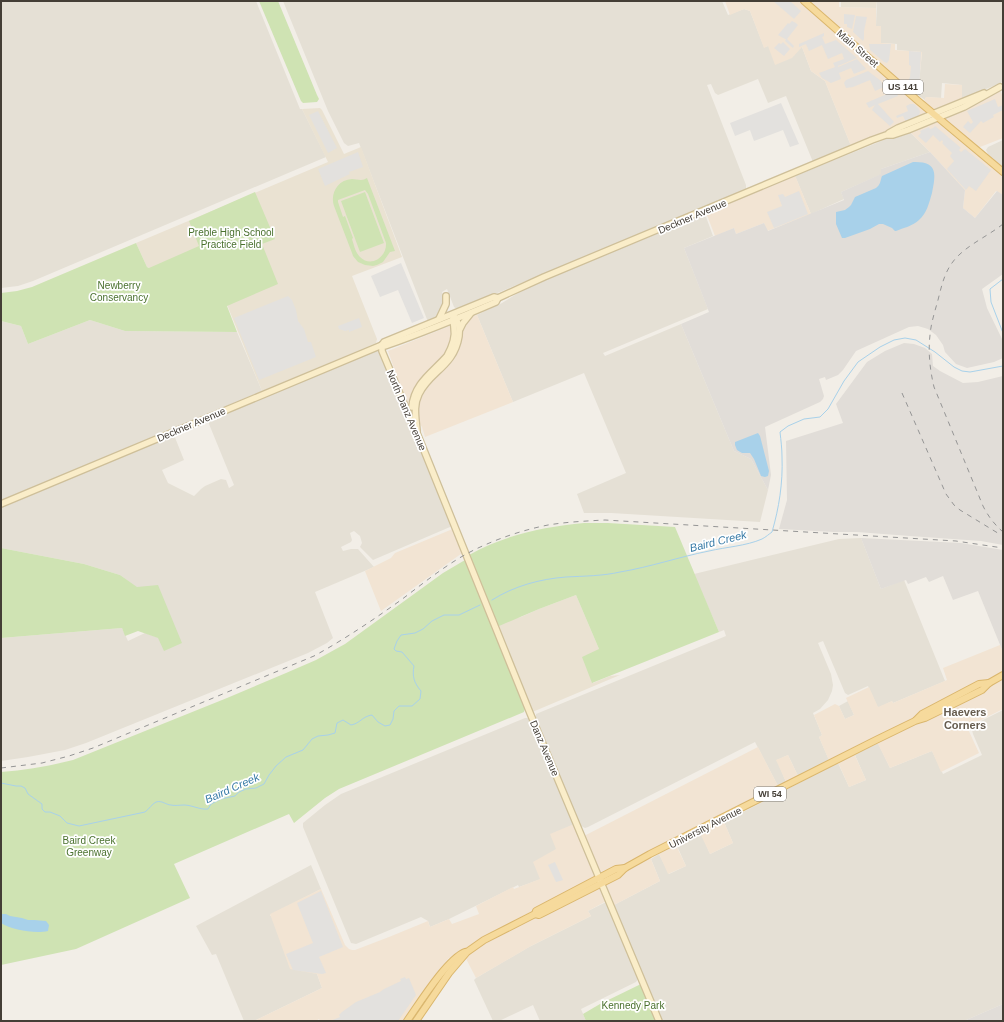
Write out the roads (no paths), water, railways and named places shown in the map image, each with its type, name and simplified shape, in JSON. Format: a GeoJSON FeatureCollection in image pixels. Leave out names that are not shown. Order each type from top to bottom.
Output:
{"type":"FeatureCollection","features":[{"type":"Feature","properties":{"kind":"main road","name":"Main Street"},"geometry":{"type":"LineString","coordinates":[[804,1],[1003,172]]}},
{"type":"Feature","properties":{"kind":"main road","name":"University Avenue"},"geometry":{"type":"LineString","coordinates":[[416,1021],[449,973],[467,952],[484,940],[535,914],[536,911],[600,880],[618,875],[625,868],[650,854],[915,721],[922,714],[979,684],[989,683],[1003,676]]}},
{"type":"Feature","properties":{"kind":"main road","name":"University Avenue"},"geometry":{"type":"LineString","coordinates":[[407,1021],[446,967],[461,954],[467,952]]}},
{"type":"Feature","properties":{"kind":"street","name":"Deckner Avenue"},"geometry":{"type":"LineString","coordinates":[[382,345],[384,346],[391,344],[418,334],[494,297],[498,298],[544,277],[886,135],[900,132],[936,115],[964,107],[1001,86]]}},
{"type":"Feature","properties":{"kind":"street"},"geometry":{"type":"LineString","coordinates":[[439,319],[446,304],[446,296]]}},
{"type":"Feature","properties":{"kind":"street","name":"Deckner Avenue"},"geometry":{"type":"LineString","coordinates":[[1,504],[382,345],[384,342],[439,319],[454,317],[474,311],[496,302],[498,298]]}},
{"type":"Feature","properties":{"kind":"street"},"geometry":{"type":"LineString","coordinates":[[418,433],[415,413],[416,402],[419,394],[452,356],[457,346],[460,329],[467,318],[474,311]]}},
{"type":"Feature","properties":{"kind":"street"},"geometry":{"type":"LineString","coordinates":[[454,317],[460,329]]}},
{"type":"Feature","properties":{"kind":"street"},"geometry":{"type":"LineString","coordinates":[[413,425],[411,411],[414,396],[419,386],[443,361],[450,351],[455,335],[454,317]]}},
{"type":"Feature","properties":{"kind":"street","name":"North Danz Avenue"},"geometry":{"type":"LineString","coordinates":[[382,345],[382,351],[413,425],[418,433],[434,475]]}},
{"type":"Feature","properties":{"kind":"street","name":"Danz Avenue"},"geometry":{"type":"LineString","coordinates":[[434,475],[533,719],[659,1021]]}},
{"type":"Feature","properties":{"kind":"water"},"geometry":{"type":"Polygon","coordinates":[[[913,162],[921,162],[931,166],[934,175],[930,200],[922,217],[914,224],[896,231],[883,224],[879,224],[870,229],[842,238],[836,224],[836,212],[845,210],[849,207],[855,197],[876,188],[880,184],[882,176],[913,162]]]}},
{"type":"Feature","properties":{"kind":"water"},"geometry":{"type":"Polygon","coordinates":[[[758,433],[769,471],[768,476],[765,477],[761,476],[750,453],[742,453],[737,450],[735,445],[735,442],[758,433]]]}},
{"type":"Feature","properties":{"kind":"water"},"geometry":{"type":"Polygon","coordinates":[[[1,914],[28,920],[46,921],[49,925],[48,931],[30,932],[11,928],[1,923],[1,914]]]}},
{"type":"Feature","properties":{"kind":"waterway","name":"Baird Creek"},"geometry":{"type":"LineString","coordinates":[[1003,279],[990,289],[991,302],[1003,333]]}},
{"type":"Feature","properties":{"kind":"waterway","name":"Baird Creek"},"geometry":{"type":"LineString","coordinates":[[492,600],[518,587],[537,581],[566,577],[593,576],[631,570],[762,539],[772,532],[777,514],[782,476],[780,432],[788,426],[804,419],[820,417],[828,409],[844,381],[858,362],[880,347],[894,340],[905,338],[916,340],[962,371],[970,372],[1003,366]]}},
{"type":"Feature","properties":{"kind":"waterway","name":"Baird Creek"},"geometry":{"type":"LineString","coordinates":[[1,783],[25,788],[28,794],[42,804],[42,809],[45,812],[50,812],[60,816],[67,823],[79,826],[145,812],[156,802],[162,802],[169,805],[187,805],[208,809],[211,804],[221,799],[235,796],[239,792],[246,789],[256,788],[264,784],[276,766],[286,757],[303,750],[312,739],[318,736],[335,733],[337,723],[343,720],[351,725],[372,715],[378,722],[385,726],[390,725],[393,719],[394,711],[399,706],[412,706],[420,699],[421,691],[414,679],[414,666],[402,652],[394,649],[401,635],[415,633],[423,629],[432,621],[444,615],[459,615],[480,605]]}},
{"type":"Feature","properties":{"kind":"railway"},"geometry":{"type":"LineString","coordinates":[[1003,224],[967,248],[949,267],[933,317],[929,348],[930,368],[934,387],[983,506],[992,520],[1003,532]]}},
{"type":"Feature","properties":{"kind":"railway"},"geometry":{"type":"LineString","coordinates":[[902,393],[946,494],[954,505],[960,510],[1001,535]]}},
{"type":"Feature","properties":{"kind":"railway"},"geometry":{"type":"LineString","coordinates":[[1,768],[42,763],[93,748],[314,656],[369,622],[466,554],[502,538],[548,525],[605,520],[956,541],[1003,548]]}},
{"type":"Feature","properties":{"kind":"district","name":"Haevers Corners"},"geometry":{"type":"Point","coordinates":[965,718]}},
{"type":"Feature","properties":{"kind":"park label","name":"Preble High School Practice Field"},"geometry":{"type":"Point","coordinates":[231,238]}},
{"type":"Feature","properties":{"kind":"park label","name":"Newberry Conservancy"},"geometry":{"type":"Point","coordinates":[119,290]}},
{"type":"Feature","properties":{"kind":"park label","name":"Baird Creek Greenway"},"geometry":{"type":"Point","coordinates":[89,846]}},
{"type":"Feature","properties":{"kind":"park label","name":"Kennedy Park"},"geometry":{"type":"Point","coordinates":[633,1005]}}]}
